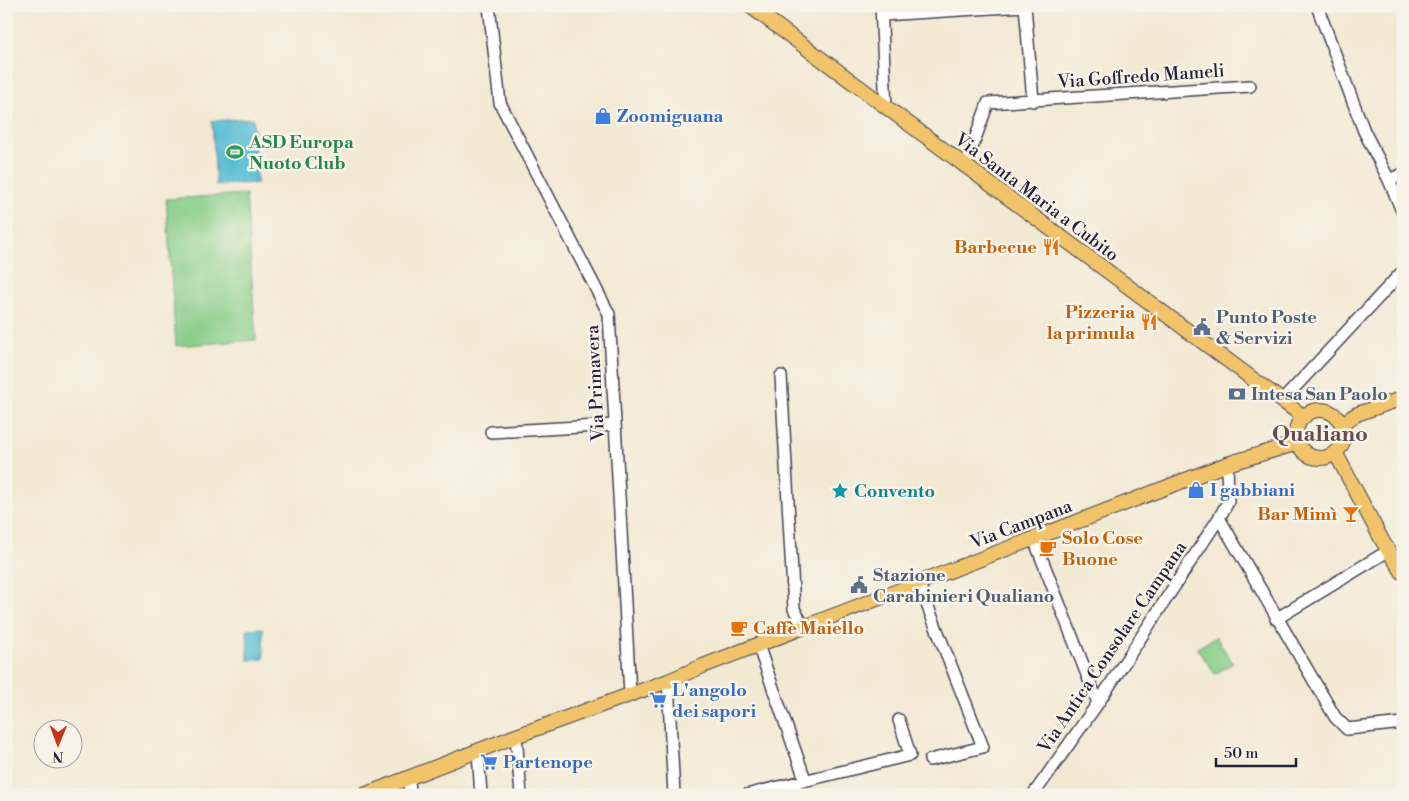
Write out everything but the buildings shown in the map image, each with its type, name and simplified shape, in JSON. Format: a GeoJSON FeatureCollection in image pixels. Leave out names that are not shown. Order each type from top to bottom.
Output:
{"type":"FeatureCollection","features":[{"type":"Feature","properties":{"kind":"main road","name":"Via Santa Maria a Cubito"},"geometry":{"type":"LineString","coordinates":[[750,6],[1304,417]]}},
{"type":"Feature","properties":{"kind":"main road"},"geometry":{"type":"LineString","coordinates":[[1342,424],[1357,414],[1403,398]]}},
{"type":"Feature","properties":{"kind":"main road"},"geometry":{"type":"LineString","coordinates":[[1316,410],[1324,410],[1331,413],[1342,424],[1343,439],[1335,452],[1329,456],[1314,457],[1302,449],[1298,443],[1297,429],[1304,417],[1316,410]]}},
{"type":"Feature","properties":{"kind":"main road","name":"Via Campana"},"geometry":{"type":"LineString","coordinates":[[364,795],[516,736],[668,682],[804,627],[1227,464],[1298,443]]}},
{"type":"Feature","properties":{"kind":"main road"},"geometry":{"type":"LineString","coordinates":[[1335,452],[1388,551],[1403,573]]}},
{"type":"Feature","properties":{"kind":"street","name":"Via Primavera"},"geometry":{"type":"LineString","coordinates":[[489,6],[500,103],[609,314],[630,694]]}},
{"type":"Feature","properties":{"kind":"street"},"geometry":{"type":"LineString","coordinates":[[886,108],[882,10],[1025,6]]}},
{"type":"Feature","properties":{"kind":"street","name":"Via Goffredo Mameli"},"geometry":{"type":"LineString","coordinates":[[1025,6],[1033,101]]}},
{"type":"Feature","properties":{"kind":"street"},"geometry":{"type":"LineString","coordinates":[[1317,6],[1364,132],[1389,180],[1403,213]]}},
{"type":"Feature","properties":{"kind":"street","name":"Via Goffredo Mameli"},"geometry":{"type":"LineString","coordinates":[[965,167],[988,103],[1250,86]]}},
{"type":"Feature","properties":{"kind":"street"},"geometry":{"type":"LineString","coordinates":[[1389,180],[1403,174]]}},
{"type":"Feature","properties":{"kind":"street"},"geometry":{"type":"LineString","coordinates":[[1282,401],[1403,271]]}},
{"type":"Feature","properties":{"kind":"street"},"geometry":{"type":"LineString","coordinates":[[780,376],[794,609],[804,627]]}},
{"type":"Feature","properties":{"kind":"street"},"geometry":{"type":"LineString","coordinates":[[491,432],[615,425]]}},
{"type":"Feature","properties":{"kind":"street","name":"Via Antica Consolare Campana"},"geometry":{"type":"LineString","coordinates":[[1033,795],[1098,703],[1219,518],[1228,502],[1227,464]]}},
{"type":"Feature","properties":{"kind":"street"},"geometry":{"type":"LineString","coordinates":[[1219,518],[1335,717],[1347,729],[1403,723]]}},
{"type":"Feature","properties":{"kind":"street"},"geometry":{"type":"LineString","coordinates":[[1034,538],[1098,703]]}},
{"type":"Feature","properties":{"kind":"street"},"geometry":{"type":"LineString","coordinates":[[1276,618],[1388,551]]}},
{"type":"Feature","properties":{"kind":"street"},"geometry":{"type":"LineString","coordinates":[[919,584],[983,747],[930,760]]}},
{"type":"Feature","properties":{"kind":"street"},"geometry":{"type":"LineString","coordinates":[[758,645],[805,779]]}},
{"type":"Feature","properties":{"kind":"street"},"geometry":{"type":"LineString","coordinates":[[668,682],[674,795]]}},
{"type":"Feature","properties":{"kind":"street"},"geometry":{"type":"LineString","coordinates":[[746,795],[805,779],[910,756],[899,720]]}},
{"type":"Feature","properties":{"kind":"street"},"geometry":{"type":"LineString","coordinates":[[516,736],[521,795]]}},
{"type":"Feature","properties":{"kind":"street"},"geometry":{"type":"LineString","coordinates":[[478,752],[481,795]]}},
{"type":"Feature","properties":{"kind":"street"},"geometry":{"type":"LineString","coordinates":[[409,779],[410,795]]}},
{"type":"Feature","properties":{"kind":"green space"},"geometry":{"type":"Polygon","coordinates":[[[246,194],[256,340],[176,346],[166,199],[246,194]]]}},
{"type":"Feature","properties":{"kind":"green space"},"geometry":{"type":"Polygon","coordinates":[[[1216,637],[1233,663],[1215,674],[1197,648],[1216,637]]]}},
{"type":"Feature","properties":{"kind":"water","name":"ASD Europa Nuoto Club"},"geometry":{"type":"Polygon","coordinates":[[[253,118],[257,183],[216,185],[212,121],[253,118]]]}},
{"type":"Feature","properties":{"kind":"water"},"geometry":{"type":"Polygon","coordinates":[[[263,628],[264,659],[248,660],[247,629],[263,628]]]}},
{"type":"Feature","properties":{"kind":"place","name":"Zoomiguana"},"geometry":{"type":"Point","coordinates":[603,116]}},
{"type":"Feature","properties":{"kind":"place","name":"ASD Europa Nuoto Club"},"geometry":{"type":"Point","coordinates":[235,152]}},
{"type":"Feature","properties":{"kind":"place","name":"Barbecue"},"geometry":{"type":"Point","coordinates":[1051,247]}},
{"type":"Feature","properties":{"kind":"place","name":"Pizzeria la primula"},"geometry":{"type":"Point","coordinates":[1149,322]}},
{"type":"Feature","properties":{"kind":"place","name":"Punto Poste & Servizi"},"geometry":{"type":"Point","coordinates":[1202,327]}},
{"type":"Feature","properties":{"kind":"place","name":"Intesa San Paolo"},"geometry":{"type":"Point","coordinates":[1237,394]}},
{"type":"Feature","properties":{"kind":"place","name":"I gabbiani"},"geometry":{"type":"Point","coordinates":[1196,490]}},
{"type":"Feature","properties":{"kind":"place","name":"Convento"},"geometry":{"type":"Point","coordinates":[840,491]}},
{"type":"Feature","properties":{"kind":"place","name":"Bar Mimì"},"geometry":{"type":"Point","coordinates":[1351,514]}},
{"type":"Feature","properties":{"kind":"place","name":"Solo Cose Buone"},"geometry":{"type":"Point","coordinates":[1048,548]}},
{"type":"Feature","properties":{"kind":"place","name":"Stazione Carabinieri Qualiano"},"geometry":{"type":"Point","coordinates":[859,585]}},
{"type":"Feature","properties":{"kind":"place","name":"Caffè Maiello"},"geometry":{"type":"Point","coordinates":[739,628]}},
{"type":"Feature","properties":{"kind":"place","name":"L'angolo dei sapori"},"geometry":{"type":"Point","coordinates":[658,700]}},
{"type":"Feature","properties":{"kind":"place","name":"Partenope"},"geometry":{"type":"Point","coordinates":[489,762]}},
{"type":"Feature","properties":{"kind":"district","name":"Qualiano"},"geometry":{"type":"Point","coordinates":[1320,433]}}]}
